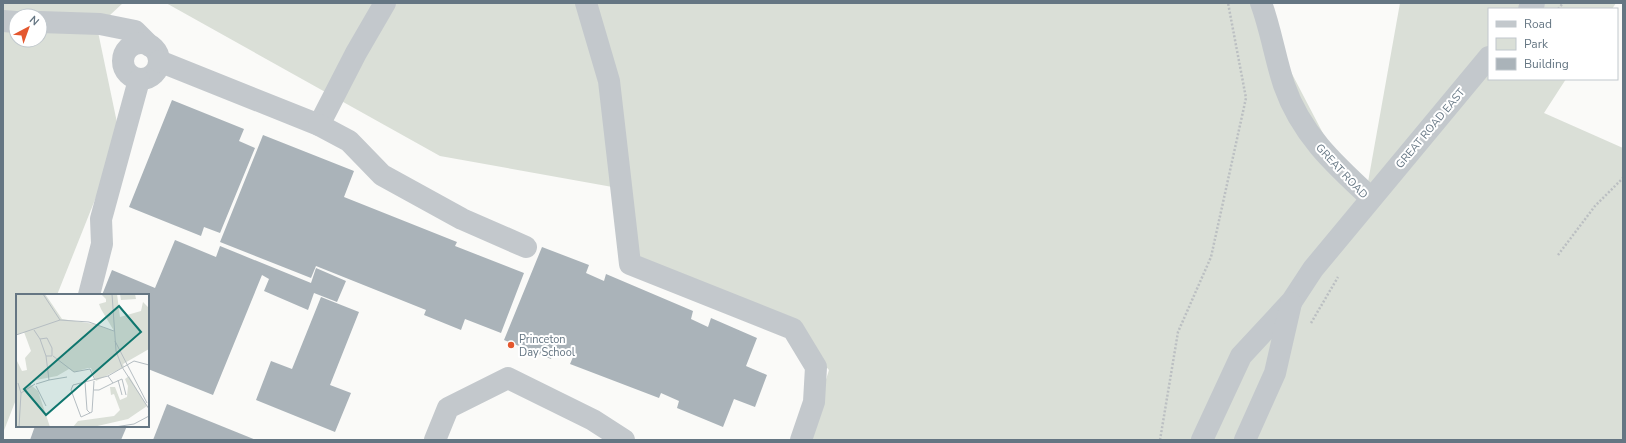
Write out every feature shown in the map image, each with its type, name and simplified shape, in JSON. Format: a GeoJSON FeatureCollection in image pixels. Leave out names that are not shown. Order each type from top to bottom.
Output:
{"type":"FeatureCollection","features":[{"type":"Feature","properties":{"kind":"street"},"geometry":{"type":"LineString","coordinates":[[319,125],[356,53],[385,3]]}},
{"type":"Feature","properties":{"kind":"street"},"geometry":{"type":"LineString","coordinates":[[586,3],[609,81],[630,264],[793,329],[816,367],[814,402],[801,440]]}},
{"type":"Feature","properties":{"kind":"street","name":"GREAT ROAD"},"geometry":{"type":"LineString","coordinates":[[1202,440],[1241,356],[1292,301],[1313,269],[1371,198],[1316,144],[1297,115],[1284,85],[1268,22],[1261,3]]}},
{"type":"Feature","properties":{"kind":"street"},"geometry":{"type":"LineString","coordinates":[[48,22],[100,24],[136,31],[155,53],[159,67],[151,77],[139,80],[133,77],[125,69],[124,58],[126,53],[134,45],[145,44],[155,53],[319,125],[348,141],[382,175],[462,219],[526,247]]}},
{"type":"Feature","properties":{"kind":"street","name":"GREAT ROAD EAST"},"geometry":{"type":"LineString","coordinates":[[1371,198],[1488,58]]}},
{"type":"Feature","properties":{"kind":"street"},"geometry":{"type":"LineString","coordinates":[[89,294],[102,244],[101,219],[139,80]]}},
{"type":"Feature","properties":{"kind":"street","name":"GREAT ROAD"},"geometry":{"type":"LineString","coordinates":[[1245,440],[1275,373],[1292,301]]}},
{"type":"Feature","properties":{"kind":"street"},"geometry":{"type":"LineString","coordinates":[[435,440],[448,408],[508,378],[593,420],[624,440]]}},
{"type":"Feature","properties":{"kind":"path"},"geometry":{"type":"LineString","coordinates":[[1160,440],[1178,332],[1210,257],[1246,98],[1228,3]]}},
{"type":"Feature","properties":{"kind":"path"},"geometry":{"type":"LineString","coordinates":[[1558,255],[1595,206],[1623,178]]}},
{"type":"Feature","properties":{"kind":"path"},"geometry":{"type":"LineString","coordinates":[[1307,330],[1341,273]]}},
{"type":"Feature","properties":{"kind":"green space"},"geometry":{"type":"Polygon","coordinates":[[[3,3],[123,3],[97,27],[120,137],[57,294],[16,294],[16,400],[3,433],[3,3]]]}},
{"type":"Feature","properties":{"kind":"green space"},"geometry":{"type":"Polygon","coordinates":[[[166,3],[1255,3],[1363,210],[1400,3],[1616,3],[1613,8],[1488,8],[1488,80],[1565,80],[1544,113],[1623,148],[1623,440],[807,440],[829,370],[800,338],[627,262],[618,188],[440,156],[166,3]]]}},
{"type":"Feature","properties":{"kind":"building"},"geometry":{"type":"Polygon","coordinates":[[[172,100],[244,129],[239,141],[255,148],[220,233],[204,227],[201,236],[129,207],[172,100]]]}},
{"type":"Feature","properties":{"kind":"building"},"geometry":{"type":"Polygon","coordinates":[[[263,135],[354,171],[344,197],[457,242],[455,246],[524,273],[501,333],[465,319],[461,330],[424,315],[426,310],[316,266],[311,278],[220,242],[263,135]]]}},
{"type":"Feature","properties":{"kind":"building"},"geometry":{"type":"Polygon","coordinates":[[[175,240],[216,257],[220,246],[311,283],[316,268],[346,281],[337,302],[314,293],[308,310],[264,291],[269,279],[262,275],[213,395],[149,369],[149,294],[102,294],[112,270],[155,288],[175,240]]]}},
{"type":"Feature","properties":{"kind":"building"},"geometry":{"type":"Polygon","coordinates":[[[542,247],[589,265],[586,273],[604,281],[606,274],[693,311],[691,319],[708,327],[711,318],[757,338],[746,366],[767,375],[755,407],[734,399],[723,427],[677,408],[679,401],[661,393],[659,398],[570,364],[573,357],[554,350],[551,359],[504,340],[542,247]]]}},
{"type":"Feature","properties":{"kind":"building"},"geometry":{"type":"Polygon","coordinates":[[[321,297],[359,312],[330,385],[351,393],[335,432],[256,400],[271,361],[292,369],[321,297]]]}},
{"type":"Feature","properties":{"kind":"building"},"geometry":{"type":"Polygon","coordinates":[[[167,404],[256,440],[153,440],[167,404]]]}},
{"type":"Feature","properties":{"kind":"building"},"geometry":{"type":"Polygon","coordinates":[[[35,427],[127,427],[121,440],[30,440],[35,427]]]}},
{"type":"Feature","properties":{"kind":"place","name":"Princeton Day School"},"geometry":{"type":"Point","coordinates":[511,345]}}]}
